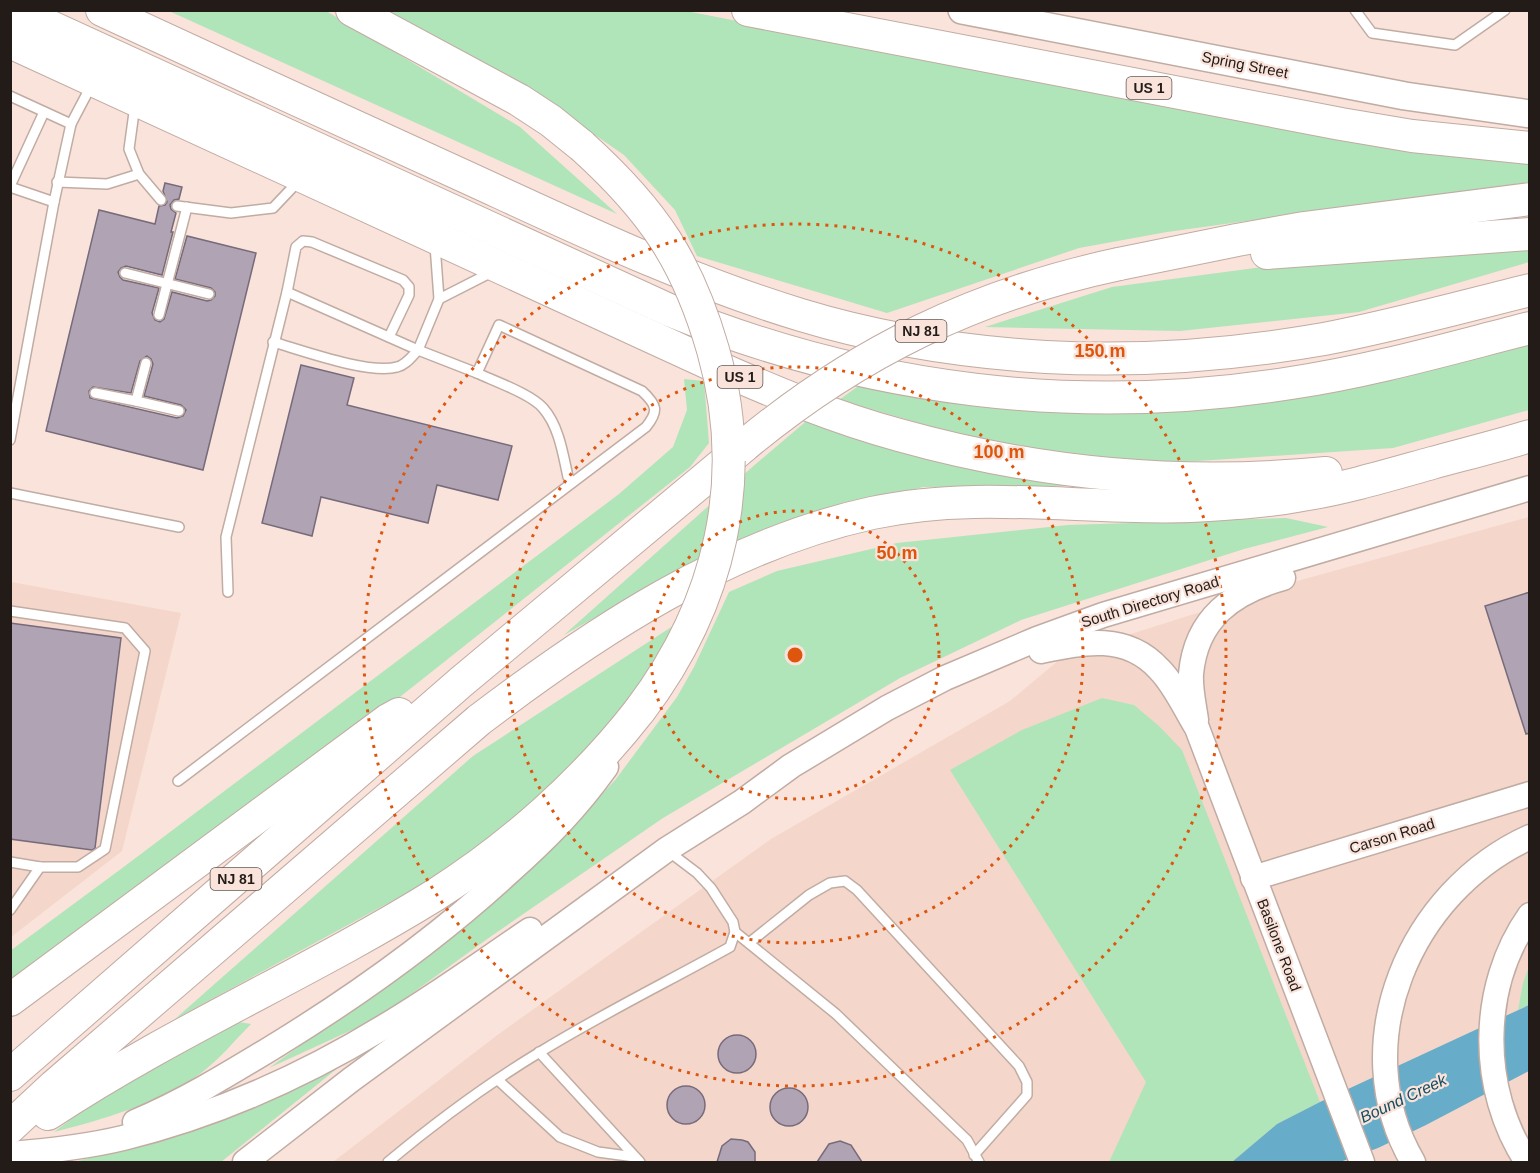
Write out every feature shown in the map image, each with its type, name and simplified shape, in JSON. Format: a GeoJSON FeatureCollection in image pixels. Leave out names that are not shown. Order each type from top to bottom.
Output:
{"type":"FeatureCollection","features":[{"type":"Feature","properties":{"kind":"highway"},"geometry":{"type":"LineString","coordinates":[[14,10],[669,310],[770,347],[873,374],[941,387],[1047,397],[1116,398],[1187,395],[1257,388],[1327,377],[1530,328]]}},
{"type":"Feature","properties":{"kind":"highway"},"geometry":{"type":"LineString","coordinates":[[102,10],[574,226],[703,281],[804,316],[908,341],[976,351],[1047,357],[1117,358],[1213,353],[1279,346],[1348,334],[1530,290]]}},
{"type":"Feature","properties":{"kind":"highway"},"geometry":{"type":"LineString","coordinates":[[21,1125],[376,930],[493,854],[549,807],[610,745],[640,710],[667,674],[684,644],[710,580],[719,546],[726,502],[729,459],[727,422],[719,372],[709,337],[683,272],[666,242],[623,186],[582,146],[551,121],[519,100],[352,10]]}},
{"type":"Feature","properties":{"kind":"highway","name":"US 1"},"geometry":{"type":"LineString","coordinates":[[761,12],[1341,124],[1423,137],[1530,148]]}},
{"type":"Feature","properties":{"kind":"highway","name":"US 1"},"geometry":{"type":"LineString","coordinates":[[10,42],[765,388],[831,414],[932,444],[1035,465],[1106,474],[1175,478],[1282,476],[1351,471],[1420,461],[1527,437]]}},
{"type":"Feature","properties":{"kind":"highway"},"geometry":{"type":"LineString","coordinates":[[1119,264],[1293,230],[1530,199]]}},
{"type":"Feature","properties":{"kind":"highway"},"geometry":{"type":"LineString","coordinates":[[1119,264],[1530,234]]}},
{"type":"Feature","properties":{"kind":"highway","name":"NJ 81"},"geometry":{"type":"LineString","coordinates":[[10,1075],[461,682],[796,405],[868,358],[931,325],[1010,293],[1119,264]]}},
{"type":"Feature","properties":{"kind":"highway"},"geometry":{"type":"LineString","coordinates":[[21,1125],[479,720],[553,666],[624,620],[668,594],[745,555],[821,526],[875,512],[910,506],[996,501],[1190,506],[1302,495],[1354,484],[1527,437]]}},
{"type":"Feature","properties":{"kind":"highway"},"geometry":{"type":"LineString","coordinates":[[10,1000],[387,720],[461,682]]}},
{"type":"Feature","properties":{"kind":"main road","name":"Spring Street"},"geometry":{"type":"LineString","coordinates":[[962,10],[1405,96],[1530,114]]}},
{"type":"Feature","properties":{"kind":"street","name":"South Directory Road"},"geometry":{"type":"LineString","coordinates":[[790,766],[917,692],[1037,639],[1103,615],[1530,488]]}},
{"type":"Feature","properties":{"kind":"street"},"geometry":{"type":"LineString","coordinates":[[1197,728],[1191,687],[1193,662],[1201,637],[1223,606],[1242,592],[1255,586],[1321,567],[1384,532]]}},
{"type":"Feature","properties":{"kind":"street"},"geometry":{"type":"LineString","coordinates":[[977,664],[1075,643],[1098,642],[1122,646],[1152,662],[1160,670],[1197,728]]}},
{"type":"Feature","properties":{"kind":"street"},"geometry":{"type":"LineString","coordinates":[[47,1151],[115,1130],[184,1099],[309,1024],[391,968],[482,896],[562,823],[596,781],[640,710]]}},
{"type":"Feature","properties":{"kind":"street","name":"Basilone Road"},"geometry":{"type":"LineString","coordinates":[[1197,728],[1362,1162]]}},
{"type":"Feature","properties":{"kind":"street"},"geometry":{"type":"LineString","coordinates":[[245,1162],[352,1079],[666,850],[742,802],[790,766]]}},
{"type":"Feature","properties":{"kind":"street"},"geometry":{"type":"LineString","coordinates":[[10,1154],[47,1151],[122,1138],[191,1118],[263,1089],[341,1051],[421,1004],[623,866],[736,793],[790,766]]}},
{"type":"Feature","properties":{"kind":"street","name":"Carson Road"},"geometry":{"type":"LineString","coordinates":[[1253,878],[1530,794]]}},
{"type":"Feature","properties":{"kind":"street"},"geometry":{"type":"LineString","coordinates":[[1413,1162],[1394,1118],[1387,1078],[1390,1014],[1402,972],[1422,930],[1447,897],[1490,859],[1530,837]]}},
{"type":"Feature","properties":{"kind":"street"},"geometry":{"type":"LineString","coordinates":[[1527,1162],[1514,1141],[1501,1109],[1493,1076],[1491,1043],[1494,1007],[1501,974],[1515,941],[1530,915]]}},
{"type":"Feature","properties":{"kind":"lane"},"geometry":{"type":"LineString","coordinates":[[1355,11],[1372,33],[1455,45],[1505,10]]}},
{"type":"Feature","properties":{"kind":"lane"},"geometry":{"type":"LineString","coordinates":[[10,440],[57,182],[70,124],[94,80]]}},
{"type":"Feature","properties":{"kind":"lane"},"geometry":{"type":"LineString","coordinates":[[10,96],[70,124]]}},
{"type":"Feature","properties":{"kind":"lane"},"geometry":{"type":"LineString","coordinates":[[135,100],[129,149],[139,174],[161,200]]}},
{"type":"Feature","properties":{"kind":"lane"},"geometry":{"type":"LineString","coordinates":[[44,112],[10,186],[54,202]]}},
{"type":"Feature","properties":{"kind":"lane"},"geometry":{"type":"LineString","coordinates":[[57,182],[107,184],[139,174]]}},
{"type":"Feature","properties":{"kind":"lane"},"geometry":{"type":"LineString","coordinates":[[159,315],[182,207],[231,213],[273,208],[291,189],[299,175]]}},
{"type":"Feature","properties":{"kind":"lane"},"geometry":{"type":"LineString","coordinates":[[273,342],[345,362],[388,369],[400,367],[418,350],[439,299],[434,237]]}},
{"type":"Feature","properties":{"kind":"lane"},"geometry":{"type":"LineString","coordinates":[[228,592],[226,537],[287,292],[296,247],[303,241],[312,242],[403,280],[409,287],[409,296],[389,337]]}},
{"type":"Feature","properties":{"kind":"lane"},"geometry":{"type":"LineString","coordinates":[[439,299],[500,267]]}},
{"type":"Feature","properties":{"kind":"lane"},"geometry":{"type":"LineString","coordinates":[[125,273],[209,294]]}},
{"type":"Feature","properties":{"kind":"lane"},"geometry":{"type":"LineString","coordinates":[[287,292],[418,350],[477,373],[520,393],[542,407],[559,436],[568,477],[572,482]]}},
{"type":"Feature","properties":{"kind":"lane"},"geometry":{"type":"LineString","coordinates":[[178,781],[646,427],[654,416],[655,409],[652,400],[642,391],[498,325],[477,373]]}},
{"type":"Feature","properties":{"kind":"lane"},"geometry":{"type":"LineString","coordinates":[[136,401],[146,363]]}},
{"type":"Feature","properties":{"kind":"lane"},"geometry":{"type":"LineString","coordinates":[[95,393],[179,411]]}},
{"type":"Feature","properties":{"kind":"lane"},"geometry":{"type":"LineString","coordinates":[[10,493],[178,526]]}},
{"type":"Feature","properties":{"kind":"lane"},"geometry":{"type":"LineString","coordinates":[[10,611],[125,628],[145,651],[105,849],[78,867],[40,867],[10,862]]}},
{"type":"Feature","properties":{"kind":"lane"},"geometry":{"type":"LineString","coordinates":[[388,1162],[438,1120],[539,1052],[635,997],[730,947],[735,932],[733,922],[711,888],[697,873],[666,850]]}},
{"type":"Feature","properties":{"kind":"lane"},"geometry":{"type":"LineString","coordinates":[[10,910],[40,867]]}},
{"type":"Feature","properties":{"kind":"lane"},"geometry":{"type":"LineString","coordinates":[[735,932],[836,1014],[967,1140],[976,1159],[1028,1095],[1027,1082],[1019,1066],[857,890],[845,881],[830,883],[809,895],[749,943]]}},
{"type":"Feature","properties":{"kind":"lane"},"geometry":{"type":"LineString","coordinates":[[539,1052],[638,1160]]}},
{"type":"Feature","properties":{"kind":"lane"},"geometry":{"type":"LineString","coordinates":[[498,1080],[560,1137],[598,1152],[638,1160]]}},
{"type":"Feature","properties":{"kind":"shaded area"},"geometry":{"type":"Polygon","coordinates":[[[1529,517],[1529,1162],[333,1162],[496,1036],[771,839],[1010,701],[1065,655],[1301,580],[1529,517]]]}},
{"type":"Feature","properties":{"kind":"shaded area"},"geometry":{"type":"Polygon","coordinates":[[[11,582],[181,613],[122,851],[11,937],[11,582]]]}},
{"type":"Feature","properties":{"kind":"green space"},"geometry":{"type":"Polygon","coordinates":[[[169,11],[326,11],[520,127],[617,214],[169,11]]]}},
{"type":"Feature","properties":{"kind":"green space"},"geometry":{"type":"Polygon","coordinates":[[[371,11],[686,11],[1296,130],[1529,163],[1529,182],[1167,232],[1079,248],[887,313],[697,256],[675,210],[624,155],[585,128],[371,11]]]}},
{"type":"Feature","properties":{"kind":"green space"},"geometry":{"type":"Polygon","coordinates":[[[1529,245],[1529,262],[1359,312],[1180,331],[985,327],[1112,287],[1324,259],[1529,245]]]}},
{"type":"Feature","properties":{"kind":"green space"},"geometry":{"type":"Polygon","coordinates":[[[1529,338],[1529,410],[1393,448],[1168,463],[1006,448],[839,400],[864,382],[1008,405],[1529,338]]]}},
{"type":"Feature","properties":{"kind":"green space"},"geometry":{"type":"Polygon","coordinates":[[[684,379],[704,381],[709,443],[690,467],[391,704],[11,987],[10,951],[619,494],[673,447],[687,410],[684,379]]]}},
{"type":"Feature","properties":{"kind":"green space"},"geometry":{"type":"Polygon","coordinates":[[[810,418],[864,439],[1067,486],[923,487],[787,522],[690,564],[564,635],[750,469],[810,418]]]}},
{"type":"Feature","properties":{"kind":"green space"},"geometry":{"type":"Polygon","coordinates":[[[1286,518],[1328,527],[1244,549],[1021,620],[900,678],[663,818],[490,937],[378,1018],[269,1068],[466,926],[546,855],[616,779],[677,697],[694,667],[729,592],[777,571],[897,543],[1068,525],[1286,518]]]}},
{"type":"Feature","properties":{"kind":"green space"},"geometry":{"type":"Polygon","coordinates":[[[673,626],[648,674],[597,743],[507,827],[427,882],[175,1019],[473,756],[673,626]]]}},
{"type":"Feature","properties":{"kind":"green space"},"geometry":{"type":"Polygon","coordinates":[[[1102,698],[1134,705],[1182,750],[1320,1102],[1277,1124],[1232,1162],[1109,1162],[1146,1082],[950,770],[1022,730],[1102,698]]]}},
{"type":"Feature","properties":{"kind":"green space"},"geometry":{"type":"Polygon","coordinates":[[[1529,967],[1529,1005],[1518,1010],[1523,983],[1529,967]]]}},
{"type":"Feature","properties":{"kind":"green space"},"geometry":{"type":"Polygon","coordinates":[[[238,1022],[251,1024],[214,1062],[184,1084],[149,1102],[92,1122],[54,1132],[109,1091],[238,1022]]]}},
{"type":"Feature","properties":{"kind":"green space"},"geometry":{"type":"Polygon","coordinates":[[[339,1067],[221,1162],[74,1162],[183,1133],[339,1067]]]}},
{"type":"Feature","properties":{"kind":"water","name":"Bound Creek"},"geometry":{"type":"Polygon","coordinates":[[[1529,1005],[1529,1071],[1426,1125],[1378,1148],[1340,1162],[1232,1162],[1277,1124],[1529,1005]]]}},
{"type":"Feature","properties":{"kind":"building"},"geometry":{"type":"Polygon","coordinates":[[[165,183],[182,187],[179,199],[174,200],[170,205],[176,213],[162,275],[126,266],[118,272],[123,280],[159,288],[152,313],[155,320],[160,322],[164,319],[172,292],[207,301],[215,296],[211,288],[175,279],[187,236],[256,253],[203,470],[46,431],[99,210],[155,224],[159,206],[167,202],[163,191],[165,183]],[[147,356],[140,361],[131,393],[93,387],[89,391],[90,398],[177,418],[183,416],[186,410],[181,405],[144,396],[153,364],[147,356]]]}},
{"type":"Feature","properties":{"kind":"building"},"geometry":{"type":"Polygon","coordinates":[[[301,365],[354,378],[347,405],[512,446],[498,500],[437,485],[428,523],[321,497],[312,536],[262,523],[301,365]]]}},
{"type":"Feature","properties":{"kind":"building"},"geometry":{"type":"Polygon","coordinates":[[[1530,592],[1530,733],[1526,734],[1485,606],[1530,592]]]}},
{"type":"Feature","properties":{"kind":"building"},"geometry":{"type":"Polygon","coordinates":[[[10,623],[121,638],[95,848],[92,850],[10,839],[10,623]]]}},
{"type":"Feature","properties":{"kind":"building"},"geometry":{"type":"Polygon","coordinates":[[[737,1035],[750,1041],[756,1054],[750,1067],[737,1073],[724,1067],[718,1054],[724,1041],[737,1035]]]}},
{"type":"Feature","properties":{"kind":"building"},"geometry":{"type":"Polygon","coordinates":[[[686,1086],[699,1092],[705,1105],[699,1118],[686,1124],[673,1118],[667,1105],[673,1092],[686,1086]]]}},
{"type":"Feature","properties":{"kind":"building"},"geometry":{"type":"Polygon","coordinates":[[[789,1088],[802,1094],[808,1107],[802,1120],[789,1126],[776,1120],[770,1107],[776,1094],[789,1088]]]}},
{"type":"Feature","properties":{"kind":"building"},"geometry":{"type":"Polygon","coordinates":[[[731,1139],[748,1142],[755,1152],[755,1162],[717,1162],[722,1146],[731,1139]]]}},
{"type":"Feature","properties":{"kind":"building"},"geometry":{"type":"Polygon","coordinates":[[[840,1141],[851,1145],[862,1162],[817,1162],[829,1144],[840,1141]]]}}]}
